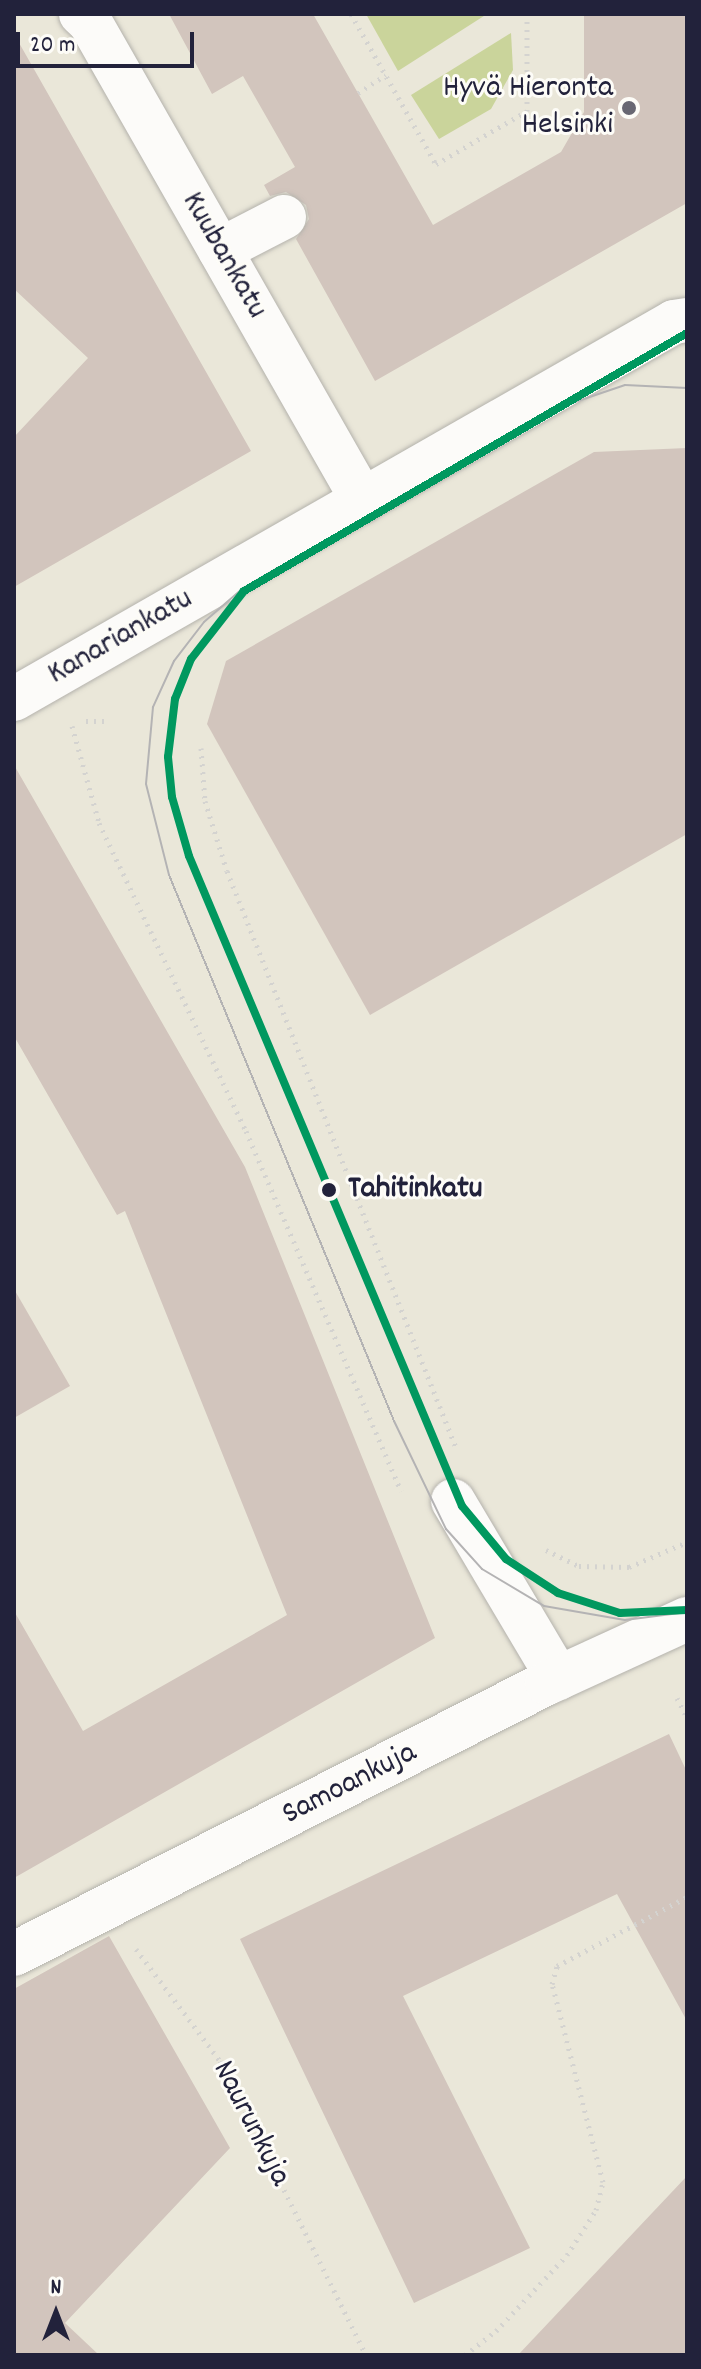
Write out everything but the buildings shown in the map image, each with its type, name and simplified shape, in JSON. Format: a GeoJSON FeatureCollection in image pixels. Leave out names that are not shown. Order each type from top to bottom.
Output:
{"type":"FeatureCollection","features":[{"type":"Feature","properties":{"kind":"street","name":"Kuubankatu"},"geometry":{"type":"LineString","coordinates":[[81,14],[90,22],[363,501]]}},
{"type":"Feature","properties":{"kind":"street"},"geometry":{"type":"LineString","coordinates":[[220,250],[284,217]]}},
{"type":"Feature","properties":{"kind":"street","name":"Kanariankatu"},"geometry":{"type":"LineString","coordinates":[[14,699],[674,322],[687,320]]}},
{"type":"Feature","properties":{"kind":"street"},"geometry":{"type":"LineString","coordinates":[[453,1501],[558,1678]]}},
{"type":"Feature","properties":{"kind":"street","name":"Samoankuja"},"geometry":{"type":"LineString","coordinates":[[14,1954],[107,1910],[558,1678],[687,1619]]}},
{"type":"Feature","properties":{"kind":"path"},"geometry":{"type":"LineString","coordinates":[[351,14],[436,164],[527,111],[527,14]]}},
{"type":"Feature","properties":{"kind":"path"},"geometry":{"type":"LineString","coordinates":[[358,93],[386,75]]}},
{"type":"Feature","properties":{"kind":"path"},"geometry":{"type":"LineString","coordinates":[[71,721],[99,823],[246,1131],[405,1501]]}},
{"type":"Feature","properties":{"kind":"path"},"geometry":{"type":"LineString","coordinates":[[201,748],[205,801],[227,871],[460,1456]]}},
{"type":"Feature","properties":{"kind":"path"},"geometry":{"type":"LineString","coordinates":[[542,1548],[579,1566],[629,1567],[687,1542]]}},
{"type":"Feature","properties":{"kind":"path"},"geometry":{"type":"LineString","coordinates":[[677,1698],[687,1718]]}},
{"type":"Feature","properties":{"kind":"path"},"geometry":{"type":"LineString","coordinates":[[465,2355],[496,2331],[567,2255],[596,2210],[603,2182],[555,1997],[557,1966],[687,1897]]}},
{"type":"Feature","properties":{"kind":"path","name":"Naurunkuja"},"geometry":{"type":"LineString","coordinates":[[107,1910],[220,2061],[366,2355]]}},
{"type":"Feature","properties":{"kind":"green space"},"geometry":{"type":"Polygon","coordinates":[[[366,14],[487,14],[398,71],[366,14]]]}},
{"type":"Feature","properties":{"kind":"green space"},"geometry":{"type":"Polygon","coordinates":[[[511,33],[513,70],[491,109],[439,139],[411,95],[511,33]]]}},
{"type":"Feature","properties":{"kind":"tram line"},"geometry":{"type":"LineString","coordinates":[[554,409],[625,385],[687,388]]}},
{"type":"Feature","properties":{"kind":"tram line"},"geometry":{"type":"LineString","coordinates":[[279,567],[242,589],[204,622],[174,661],[153,707],[146,784],[169,875],[394,1421],[446,1529],[482,1569],[544,1606],[625,1620],[687,1612]]}},
{"type":"Feature","properties":{"kind":"transit line"},"geometry":{"type":"LineString","coordinates":[[687,333],[244,591],[191,659],[175,699],[168,757],[172,797],[189,856],[462,1506],[506,1559],[558,1593],[620,1613],[687,1610]]}},
{"type":"Feature","properties":{"kind":"place","name":"Hyvä Hieronta Helsinki"},"geometry":{"type":"Point","coordinates":[629,108]}},
{"type":"Feature","properties":{"kind":"place","name":"Tahitinkatu"},"geometry":{"type":"Point","coordinates":[329,1190]}}]}
